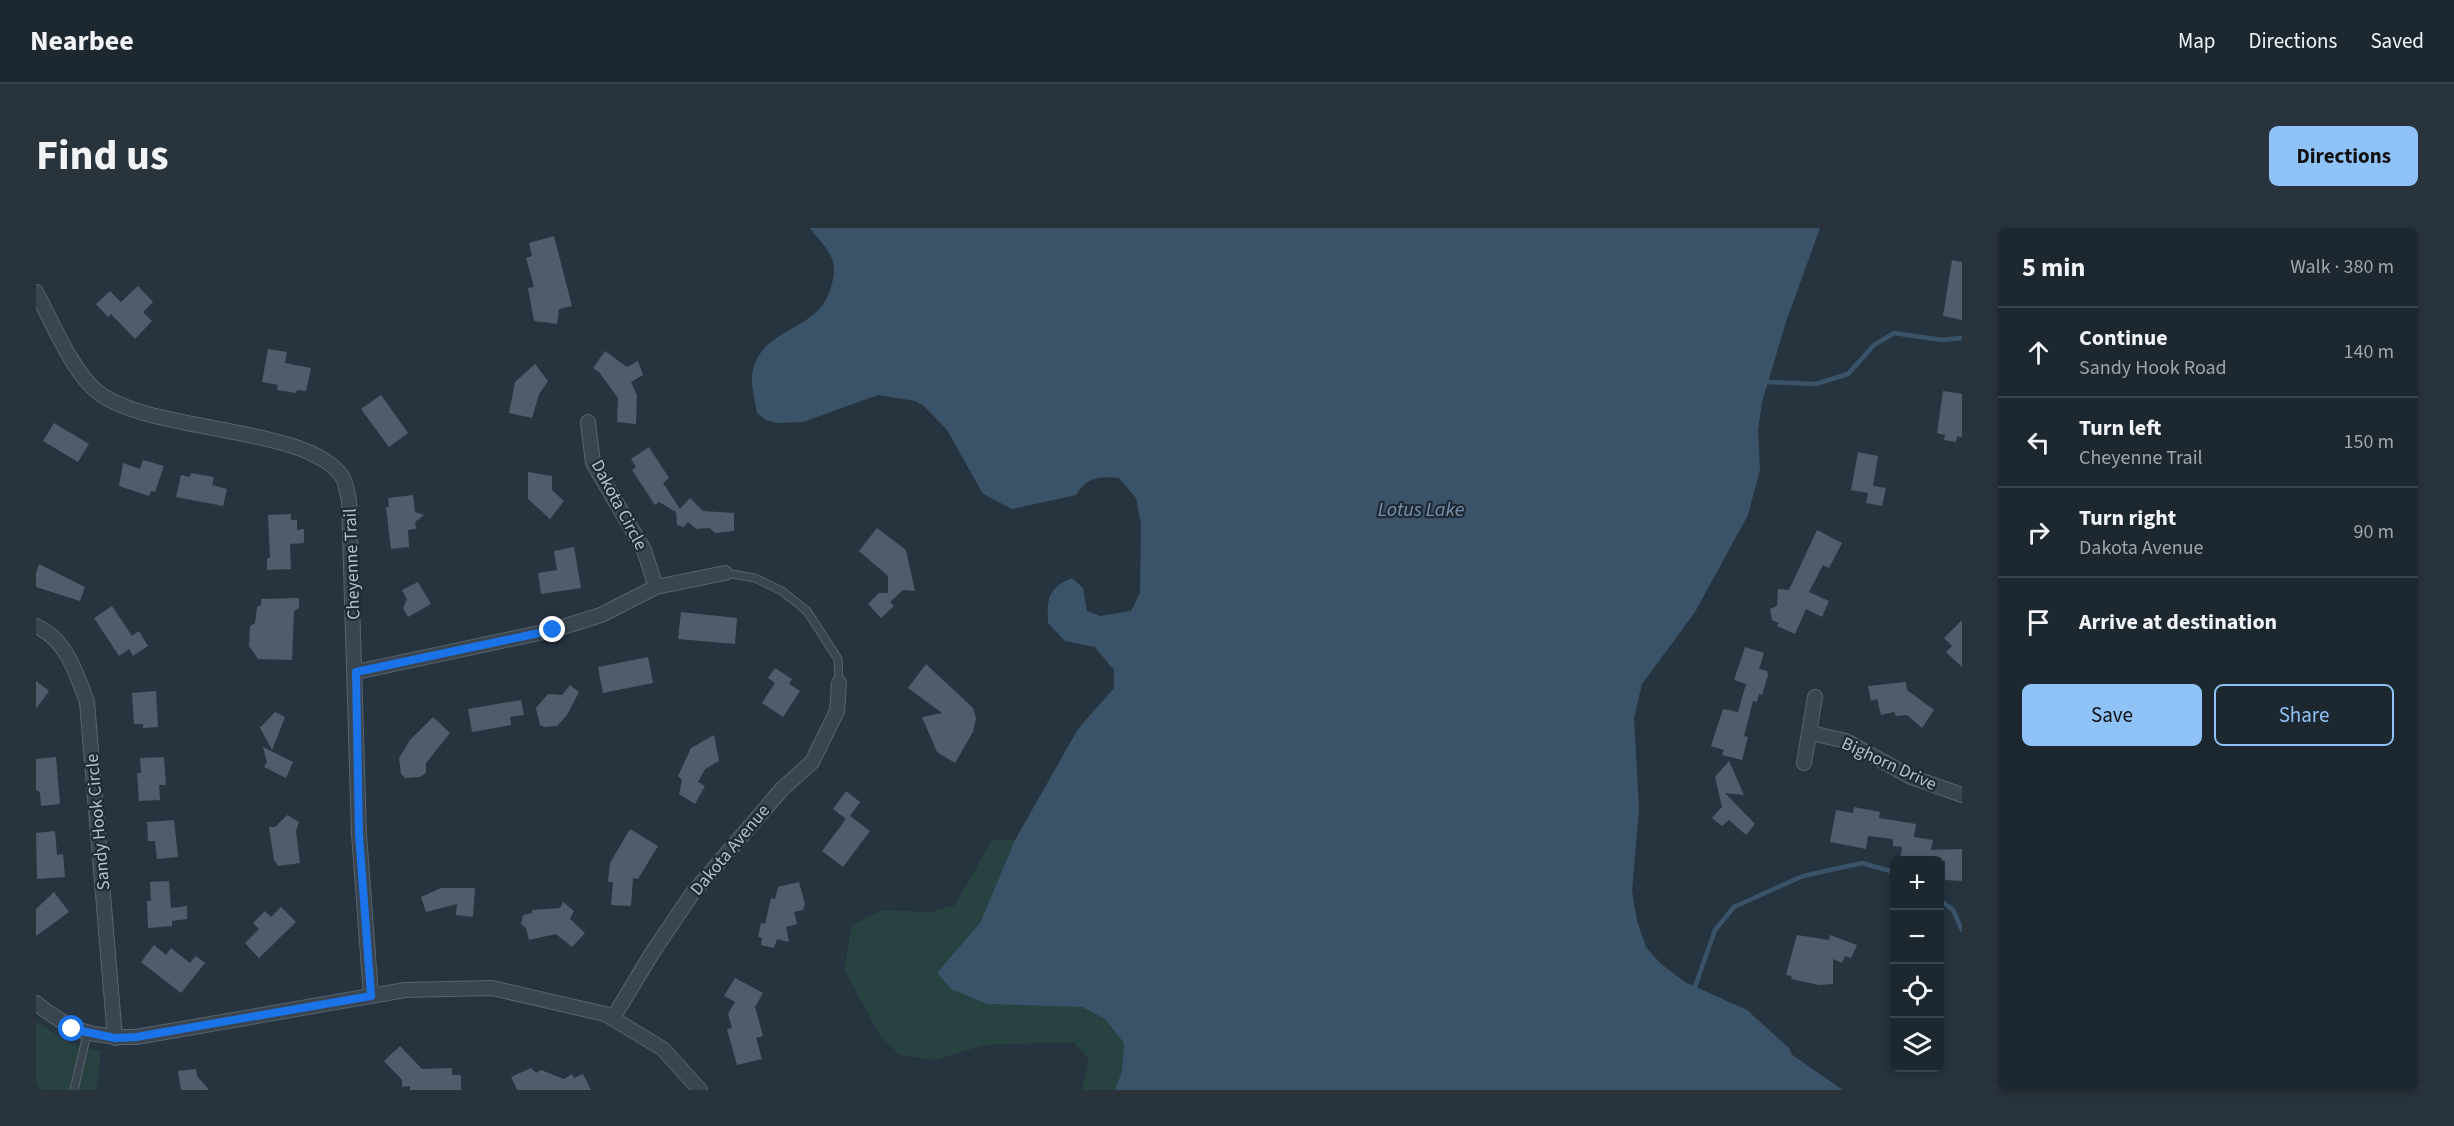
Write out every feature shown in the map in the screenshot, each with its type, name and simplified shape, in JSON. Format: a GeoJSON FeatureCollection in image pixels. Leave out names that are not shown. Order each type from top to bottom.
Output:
{"type":"FeatureCollection","features":[{"type":"Feature","properties":{"kind":"street","name":"Cheyenne Trail"},"geometry":{"type":"LineString","coordinates":[[36,292],[81,372],[98,392],[117,404],[126,409],[267,439],[306,451],[343,478],[349,500],[356,672],[359,834],[371,996]]}},
{"type":"Feature","properties":{"kind":"street","name":"Dakota Circle"},"geometry":{"type":"LineString","coordinates":[[588,422],[593,463],[644,550],[656,587]]}},
{"type":"Feature","properties":{"kind":"street"},"geometry":{"type":"LineString","coordinates":[[356,672],[553,630],[601,615],[656,587],[725,573]]}},
{"type":"Feature","properties":{"kind":"street","name":"Sandy Hook Circle"},"geometry":{"type":"LineString","coordinates":[[36,626],[49,632],[69,656],[87,702],[115,1038]]}},
{"type":"Feature","properties":{"kind":"street","name":"Dakota Avenue"},"geometry":{"type":"LineString","coordinates":[[613,1018],[654,950],[692,894],[782,789],[812,762],[837,711],[839,683]]}},
{"type":"Feature","properties":{"kind":"street"},"geometry":{"type":"LineString","coordinates":[[1804,763],[1811,733],[1815,697]]}},
{"type":"Feature","properties":{"kind":"street","name":"Bighorn Drive"},"geometry":{"type":"LineString","coordinates":[[1811,733],[1846,741],[1911,777],[1962,795]]}},
{"type":"Feature","properties":{"kind":"street"},"geometry":{"type":"LineString","coordinates":[[36,1003],[72,1029],[87,1034],[115,1038],[136,1037],[405,990],[492,988],[557,1001],[605,1014],[663,1049],[700,1090]]}},
{"type":"Feature","properties":{"kind":"lane"},"geometry":{"type":"LineString","coordinates":[[725,573],[755,578],[782,591],[807,611],[838,659],[839,683]]}},
{"type":"Feature","properties":{"kind":"lane"},"geometry":{"type":"LineString","coordinates":[[74,1090],[87,1034]]}},
{"type":"Feature","properties":{"kind":"green space"},"geometry":{"type":"Polygon","coordinates":[[[992,840],[1015,840],[980,923],[938,973],[987,1004],[1082,1007],[1105,1019],[1124,1043],[1122,1071],[1115,1090],[1082,1090],[1089,1059],[1073,1042],[984,1045],[936,1060],[900,1055],[880,1036],[844,969],[852,925],[882,910],[931,912],[955,905],[992,840]]]}},
{"type":"Feature","properties":{"kind":"green space"},"geometry":{"type":"Polygon","coordinates":[[[36,1021],[72,1045],[101,1051],[96,1090],[36,1090],[36,1021]]]}},
{"type":"Feature","properties":{"kind":"water","name":"Lotus Lake"},"geometry":{"type":"Polygon","coordinates":[[[810,228],[1820,228],[1786,322],[1762,402],[1758,430],[1760,470],[1748,515],[1695,612],[1642,684],[1634,718],[1639,809],[1632,891],[1637,921],[1646,947],[1661,964],[1685,982],[1747,1010],[1790,1049],[1791,1054],[1843,1090],[1115,1090],[1122,1071],[1124,1043],[1105,1019],[1082,1007],[987,1004],[951,989],[937,973],[980,923],[1015,840],[1078,729],[1114,688],[1114,670],[1095,647],[1065,641],[1048,623],[1051,595],[1058,586],[1072,578],[1083,588],[1087,611],[1100,616],[1131,611],[1140,593],[1141,524],[1136,498],[1119,478],[1094,479],[1085,484],[1076,495],[1012,509],[983,494],[947,430],[924,406],[915,401],[878,395],[803,422],[777,423],[766,420],[757,413],[752,381],[755,363],[762,351],[771,342],[814,314],[823,305],[829,293],[834,264],[828,251],[810,228]]]}},
{"type":"Feature","properties":{"kind":"building"},"geometry":{"type":"Polygon","coordinates":[[[554,236],[572,306],[559,309],[557,324],[534,321],[528,288],[534,287],[526,258],[532,256],[529,243],[554,236]]]}},
{"type":"Feature","properties":{"kind":"building"},"geometry":{"type":"Polygon","coordinates":[[[1952,260],[1962,262],[1962,320],[1943,316],[1952,260]]]}},
{"type":"Feature","properties":{"kind":"building"},"geometry":{"type":"Polygon","coordinates":[[[138,286],[153,302],[143,312],[152,321],[135,339],[111,314],[108,317],[96,304],[110,291],[121,302],[138,286]]]}},
{"type":"Feature","properties":{"kind":"building"},"geometry":{"type":"Polygon","coordinates":[[[268,349],[287,352],[285,363],[311,368],[306,391],[297,390],[296,393],[277,390],[278,385],[262,382],[268,349]]]}},
{"type":"Feature","properties":{"kind":"building"},"geometry":{"type":"Polygon","coordinates":[[[605,351],[627,367],[638,361],[643,375],[631,382],[637,395],[636,424],[617,422],[618,398],[599,372],[593,368],[605,351]]]}},
{"type":"Feature","properties":{"kind":"building"},"geometry":{"type":"Polygon","coordinates":[[[535,364],[548,381],[539,394],[532,418],[509,413],[515,382],[535,364]]]}},
{"type":"Feature","properties":{"kind":"building"},"geometry":{"type":"Polygon","coordinates":[[[1943,391],[1962,394],[1962,437],[1957,436],[1956,442],[1944,440],[1945,435],[1937,433],[1943,391]]]}},
{"type":"Feature","properties":{"kind":"building"},"geometry":{"type":"Polygon","coordinates":[[[381,395],[408,433],[389,447],[361,409],[381,395]]]}},
{"type":"Feature","properties":{"kind":"building"},"geometry":{"type":"Polygon","coordinates":[[[54,423],[89,444],[78,462],[43,441],[54,423]]]}},
{"type":"Feature","properties":{"kind":"building"},"geometry":{"type":"Polygon","coordinates":[[[649,447],[669,478],[663,483],[680,509],[690,498],[703,511],[734,513],[734,531],[715,533],[710,528],[696,529],[688,522],[684,527],[677,525],[676,512],[659,502],[655,505],[632,470],[636,467],[631,459],[649,447]]]}},
{"type":"Feature","properties":{"kind":"building"},"geometry":{"type":"Polygon","coordinates":[[[1858,452],[1878,456],[1873,486],[1886,488],[1882,506],[1866,503],[1868,493],[1851,490],[1858,452]]]}},
{"type":"Feature","properties":{"kind":"building"},"geometry":{"type":"Polygon","coordinates":[[[143,460],[164,466],[155,492],[151,491],[149,496],[119,486],[123,463],[140,469],[143,460]]]}},
{"type":"Feature","properties":{"kind":"building"},"geometry":{"type":"Polygon","coordinates":[[[528,472],[552,476],[552,490],[564,501],[550,519],[528,499],[528,472]]]}},
{"type":"Feature","properties":{"kind":"building"},"geometry":{"type":"Polygon","coordinates":[[[191,473],[214,477],[212,485],[227,489],[223,506],[176,497],[181,475],[190,477],[191,473]]]}},
{"type":"Feature","properties":{"kind":"building"},"geometry":{"type":"Polygon","coordinates":[[[413,495],[415,512],[424,515],[415,522],[416,529],[408,530],[409,547],[391,549],[386,507],[389,507],[388,498],[413,495]]]}},
{"type":"Feature","properties":{"kind":"building"},"geometry":{"type":"Polygon","coordinates":[[[291,514],[291,520],[297,520],[297,530],[304,529],[304,543],[290,544],[291,569],[267,570],[267,558],[270,558],[268,515],[291,514]]]}},
{"type":"Feature","properties":{"kind":"building"},"geometry":{"type":"Polygon","coordinates":[[[877,528],[906,550],[915,591],[903,590],[890,602],[894,606],[881,618],[868,604],[879,593],[888,593],[888,576],[859,551],[877,528]]]}},
{"type":"Feature","properties":{"kind":"building"},"geometry":{"type":"Polygon","coordinates":[[[1817,530],[1842,543],[1829,568],[1823,565],[1809,592],[1829,601],[1822,617],[1806,609],[1795,634],[1777,626],[1779,623],[1772,620],[1770,609],[1777,606],[1778,589],[1789,590],[1817,530]]]}},
{"type":"Feature","properties":{"kind":"building"},"geometry":{"type":"Polygon","coordinates":[[[574,547],[581,588],[541,594],[538,573],[557,570],[554,551],[574,547]]]}},
{"type":"Feature","properties":{"kind":"building"},"geometry":{"type":"Polygon","coordinates":[[[39,564],[85,587],[80,601],[36,587],[36,573],[39,564]]]}},
{"type":"Feature","properties":{"kind":"building"},"geometry":{"type":"Polygon","coordinates":[[[418,582],[431,604],[408,617],[403,608],[407,599],[402,590],[418,582]]]}},
{"type":"Feature","properties":{"kind":"building"},"geometry":{"type":"Polygon","coordinates":[[[299,598],[299,608],[294,611],[292,660],[258,659],[249,646],[250,626],[255,623],[257,607],[261,605],[261,599],[299,598]]]}},
{"type":"Feature","properties":{"kind":"building"},"geometry":{"type":"Polygon","coordinates":[[[112,606],[132,636],[139,631],[148,646],[133,656],[129,649],[119,656],[94,618],[112,606]]]}},
{"type":"Feature","properties":{"kind":"building"},"geometry":{"type":"Polygon","coordinates":[[[681,612],[737,618],[735,644],[678,639],[681,612]]]}},
{"type":"Feature","properties":{"kind":"building"},"geometry":{"type":"Polygon","coordinates":[[[1962,620],[1962,667],[1946,652],[1952,646],[1944,638],[1962,620]]]}},
{"type":"Feature","properties":{"kind":"building"},"geometry":{"type":"Polygon","coordinates":[[[1745,647],[1764,653],[1759,669],[1767,671],[1768,675],[1762,695],[1759,694],[1757,702],[1753,701],[1744,736],[1748,737],[1742,760],[1722,755],[1724,750],[1711,746],[1723,709],[1738,712],[1746,684],[1734,680],[1745,647]]]}},
{"type":"Feature","properties":{"kind":"building"},"geometry":{"type":"Polygon","coordinates":[[[648,657],[653,683],[603,693],[598,667],[648,657]]]}},
{"type":"Feature","properties":{"kind":"building"},"geometry":{"type":"Polygon","coordinates":[[[926,664],[973,708],[976,718],[973,732],[955,763],[937,752],[922,717],[942,713],[908,688],[926,664]]]}},
{"type":"Feature","properties":{"kind":"building"},"geometry":{"type":"Polygon","coordinates":[[[775,668],[792,679],[789,684],[800,691],[783,717],[762,703],[775,683],[768,678],[775,668]]]}},
{"type":"Feature","properties":{"kind":"building"},"geometry":{"type":"Polygon","coordinates":[[[36,681],[49,691],[36,709],[36,681]]]}},
{"type":"Feature","properties":{"kind":"building"},"geometry":{"type":"Polygon","coordinates":[[[1906,682],[1907,690],[1934,710],[1922,728],[1907,715],[1896,716],[1894,712],[1881,715],[1877,699],[1871,701],[1868,686],[1906,682]]]}},
{"type":"Feature","properties":{"kind":"building"},"geometry":{"type":"Polygon","coordinates":[[[570,685],[579,692],[567,715],[557,726],[540,725],[536,708],[548,694],[562,695],[570,685]]]}},
{"type":"Feature","properties":{"kind":"building"},"geometry":{"type":"Polygon","coordinates":[[[156,691],[158,727],[143,728],[143,724],[134,724],[132,693],[156,691]]]}},
{"type":"Feature","properties":{"kind":"building"},"geometry":{"type":"Polygon","coordinates":[[[521,700],[524,715],[510,717],[511,725],[472,732],[468,709],[521,700]]]}},
{"type":"Feature","properties":{"kind":"building"},"geometry":{"type":"Polygon","coordinates":[[[275,712],[285,717],[272,750],[259,726],[261,727],[275,712]]]}},
{"type":"Feature","properties":{"kind":"building"},"geometry":{"type":"Polygon","coordinates":[[[433,717],[450,733],[426,763],[426,773],[420,777],[405,778],[401,774],[399,758],[410,740],[433,717]]]}},
{"type":"Feature","properties":{"kind":"building"},"geometry":{"type":"Polygon","coordinates":[[[714,735],[719,761],[705,769],[698,782],[705,786],[695,804],[679,794],[682,780],[678,776],[691,748],[714,735]]]}},
{"type":"Feature","properties":{"kind":"building"},"geometry":{"type":"Polygon","coordinates":[[[263,747],[293,762],[286,778],[264,767],[267,762],[263,747]]]}},
{"type":"Feature","properties":{"kind":"building"},"geometry":{"type":"Polygon","coordinates":[[[56,757],[60,804],[41,806],[40,792],[36,790],[36,759],[56,757]]]}},
{"type":"Feature","properties":{"kind":"building"},"geometry":{"type":"Polygon","coordinates":[[[164,757],[166,785],[159,785],[160,800],[139,801],[137,773],[141,773],[140,758],[164,757]]]}},
{"type":"Feature","properties":{"kind":"building"},"geometry":{"type":"Polygon","coordinates":[[[1729,761],[1744,795],[1725,793],[1755,824],[1746,835],[1729,820],[1722,826],[1712,818],[1722,807],[1715,777],[1729,761]]]}},
{"type":"Feature","properties":{"kind":"building"},"geometry":{"type":"Polygon","coordinates":[[[846,791],[860,802],[850,816],[870,831],[843,867],[822,851],[846,819],[833,809],[846,791]]]}},
{"type":"Feature","properties":{"kind":"building"},"geometry":{"type":"Polygon","coordinates":[[[1854,807],[1880,812],[1879,818],[1916,824],[1914,837],[1933,840],[1931,850],[1962,849],[1962,881],[1945,880],[1944,856],[1901,856],[1902,847],[1893,846],[1893,839],[1868,836],[1866,849],[1830,842],[1836,810],[1853,813],[1854,807]]]}},
{"type":"Feature","properties":{"kind":"building"},"geometry":{"type":"Polygon","coordinates":[[[287,815],[299,822],[296,831],[300,863],[278,866],[274,860],[269,827],[275,827],[287,815]]]}},
{"type":"Feature","properties":{"kind":"building"},"geometry":{"type":"Polygon","coordinates":[[[174,820],[178,857],[157,859],[155,841],[148,841],[147,822],[174,820]]]}},
{"type":"Feature","properties":{"kind":"building"},"geometry":{"type":"Polygon","coordinates":[[[630,829],[658,846],[638,879],[633,878],[631,906],[611,905],[613,882],[608,882],[610,863],[630,829]]]}},
{"type":"Feature","properties":{"kind":"building"},"geometry":{"type":"Polygon","coordinates":[[[55,831],[57,855],[63,854],[65,877],[37,879],[36,833],[55,831]]]}},
{"type":"Feature","properties":{"kind":"building"},"geometry":{"type":"Polygon","coordinates":[[[169,881],[171,908],[187,906],[187,919],[172,921],[172,926],[148,928],[147,901],[151,901],[150,882],[169,881]]]}},
{"type":"Feature","properties":{"kind":"building"},"geometry":{"type":"Polygon","coordinates":[[[799,882],[805,904],[803,910],[794,912],[797,924],[786,927],[789,942],[777,939],[774,948],[761,945],[762,938],[758,937],[761,923],[765,924],[771,898],[775,899],[778,887],[799,882]]]}},
{"type":"Feature","properties":{"kind":"building"},"geometry":{"type":"Polygon","coordinates":[[[441,888],[475,888],[473,917],[456,915],[457,904],[426,912],[421,897],[441,888]]]}},
{"type":"Feature","properties":{"kind":"building"},"geometry":{"type":"Polygon","coordinates":[[[54,892],[69,912],[36,936],[36,909],[54,892]]]}},
{"type":"Feature","properties":{"kind":"building"},"geometry":{"type":"Polygon","coordinates":[[[563,902],[574,911],[570,919],[585,933],[572,947],[556,934],[529,940],[526,928],[521,924],[523,915],[532,913],[532,910],[560,908],[563,902]]]}},
{"type":"Feature","properties":{"kind":"building"},"geometry":{"type":"Polygon","coordinates":[[[281,907],[296,922],[259,958],[245,943],[259,929],[253,923],[265,911],[271,917],[281,907]]]}},
{"type":"Feature","properties":{"kind":"building"},"geometry":{"type":"Polygon","coordinates":[[[1797,935],[1829,940],[1830,935],[1857,945],[1851,958],[1845,956],[1842,963],[1833,959],[1833,984],[1819,985],[1791,979],[1792,976],[1786,975],[1797,935]]]}},
{"type":"Feature","properties":{"kind":"building"},"geometry":{"type":"Polygon","coordinates":[[[154,945],[166,955],[171,948],[190,963],[196,956],[205,963],[181,993],[141,962],[154,945]]]}},
{"type":"Feature","properties":{"kind":"building"},"geometry":{"type":"Polygon","coordinates":[[[735,978],[763,993],[755,1007],[763,1036],[756,1038],[762,1059],[737,1065],[727,1029],[732,1028],[728,1014],[735,1002],[724,996],[735,978]]]}},
{"type":"Feature","properties":{"kind":"building"},"geometry":{"type":"Polygon","coordinates":[[[400,1046],[422,1069],[452,1068],[452,1075],[461,1075],[461,1090],[410,1090],[410,1086],[402,1087],[402,1080],[384,1061],[400,1046]]]}},
{"type":"Feature","properties":{"kind":"building"},"geometry":{"type":"Polygon","coordinates":[[[531,1068],[536,1073],[541,1070],[564,1079],[572,1074],[574,1078],[583,1074],[591,1090],[517,1090],[511,1077],[531,1068]]]}},
{"type":"Feature","properties":{"kind":"building"},"geometry":{"type":"Polygon","coordinates":[[[196,1069],[197,1076],[209,1090],[181,1090],[178,1071],[196,1069]]]}},
{"type":"Feature","properties":{"kind":"waterway"},"geometry":{"type":"LineString","coordinates":[[1765,382],[1816,384],[1848,374],[1874,345],[1894,333],[1942,340],[1962,338]]}},
{"type":"Feature","properties":{"kind":"waterway"},"geometry":{"type":"LineString","coordinates":[[1692,990],[1715,930],[1734,907],[1803,876],[1862,863],[1890,871]]}},
{"type":"Feature","properties":{"kind":"waterway"},"geometry":{"type":"LineString","coordinates":[[1944,903],[1953,910],[1962,930]]}},
{"type":"Feature","properties":{"kind":"route"},"geometry":{"type":"LineString","coordinates":[[72,1029],[87,1034],[115,1038],[136,1037],[371,996],[359,834],[356,672],[553,630]]}}]}
